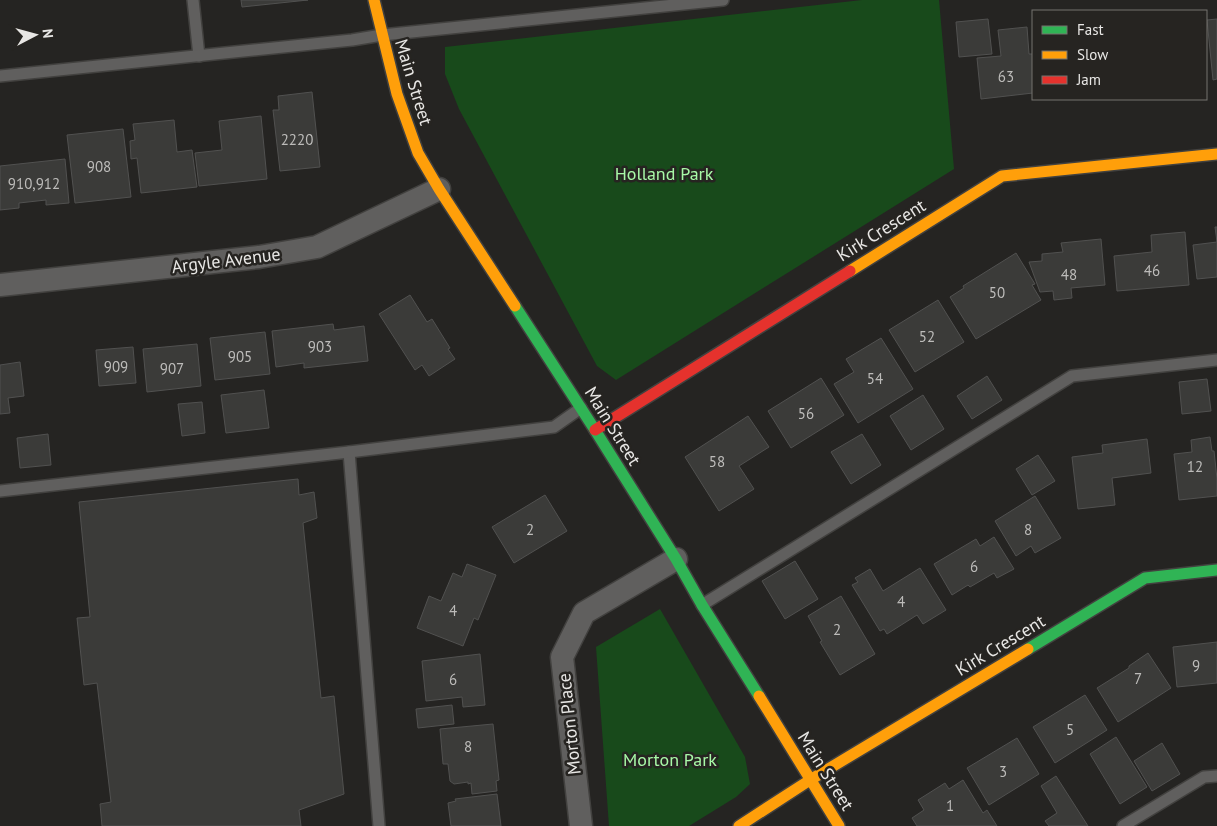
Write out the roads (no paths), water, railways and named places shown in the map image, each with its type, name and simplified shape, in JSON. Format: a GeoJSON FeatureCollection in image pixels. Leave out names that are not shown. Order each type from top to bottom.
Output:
{"type":"FeatureCollection","features":[{"type":"Feature","properties":{"kind":"street","name":"Main Street"},"geometry":{"type":"LineString","coordinates":[[374,0],[397,94],[418,153],[439,189],[676,559],[702,605],[839,826]]}},
{"type":"Feature","properties":{"kind":"street","name":"Main Street"},"geometry":{"type":"LineString","coordinates":[[382,35],[383,0]]}},
{"type":"Feature","properties":{"kind":"street","name":"Kirk Crescent"},"geometry":{"type":"LineString","coordinates":[[595,430],[1002,176],[1217,154]]}},
{"type":"Feature","properties":{"kind":"street","name":"Argyle Avenue"},"geometry":{"type":"LineString","coordinates":[[0,285],[259,257],[317,247],[439,189]]}},
{"type":"Feature","properties":{"kind":"street","name":"Morton Place"},"geometry":{"type":"LineString","coordinates":[[580,826],[562,657],[584,613],[676,559]]}},
{"type":"Feature","properties":{"kind":"street","name":"Kirk Crescent"},"geometry":{"type":"LineString","coordinates":[[810,780],[1145,578],[1217,570]]}},
{"type":"Feature","properties":{"kind":"street"},"geometry":{"type":"LineString","coordinates":[[739,826],[810,780]]}},
{"type":"Feature","properties":{"kind":"lane"},"geometry":{"type":"LineString","coordinates":[[193,0],[199,56]]}},
{"type":"Feature","properties":{"kind":"lane"},"geometry":{"type":"LineString","coordinates":[[0,76],[723,0]]}},
{"type":"Feature","properties":{"kind":"lane"},"geometry":{"type":"LineString","coordinates":[[702,605],[1072,376],[1217,360]]}},
{"type":"Feature","properties":{"kind":"lane"},"geometry":{"type":"LineString","coordinates":[[0,491],[554,427],[581,408]]}},
{"type":"Feature","properties":{"kind":"lane"},"geometry":{"type":"LineString","coordinates":[[349,452],[379,826]]}},
{"type":"Feature","properties":{"kind":"lane"},"geometry":{"type":"LineString","coordinates":[[1123,826],[1204,777],[1217,776]]}},
{"type":"Feature","properties":{"kind":"park label","name":"Holland Park"},"geometry":{"type":"Point","coordinates":[664,173]}},
{"type":"Feature","properties":{"kind":"park label","name":"Morton Park"},"geometry":{"type":"Point","coordinates":[670,759]}}]}
